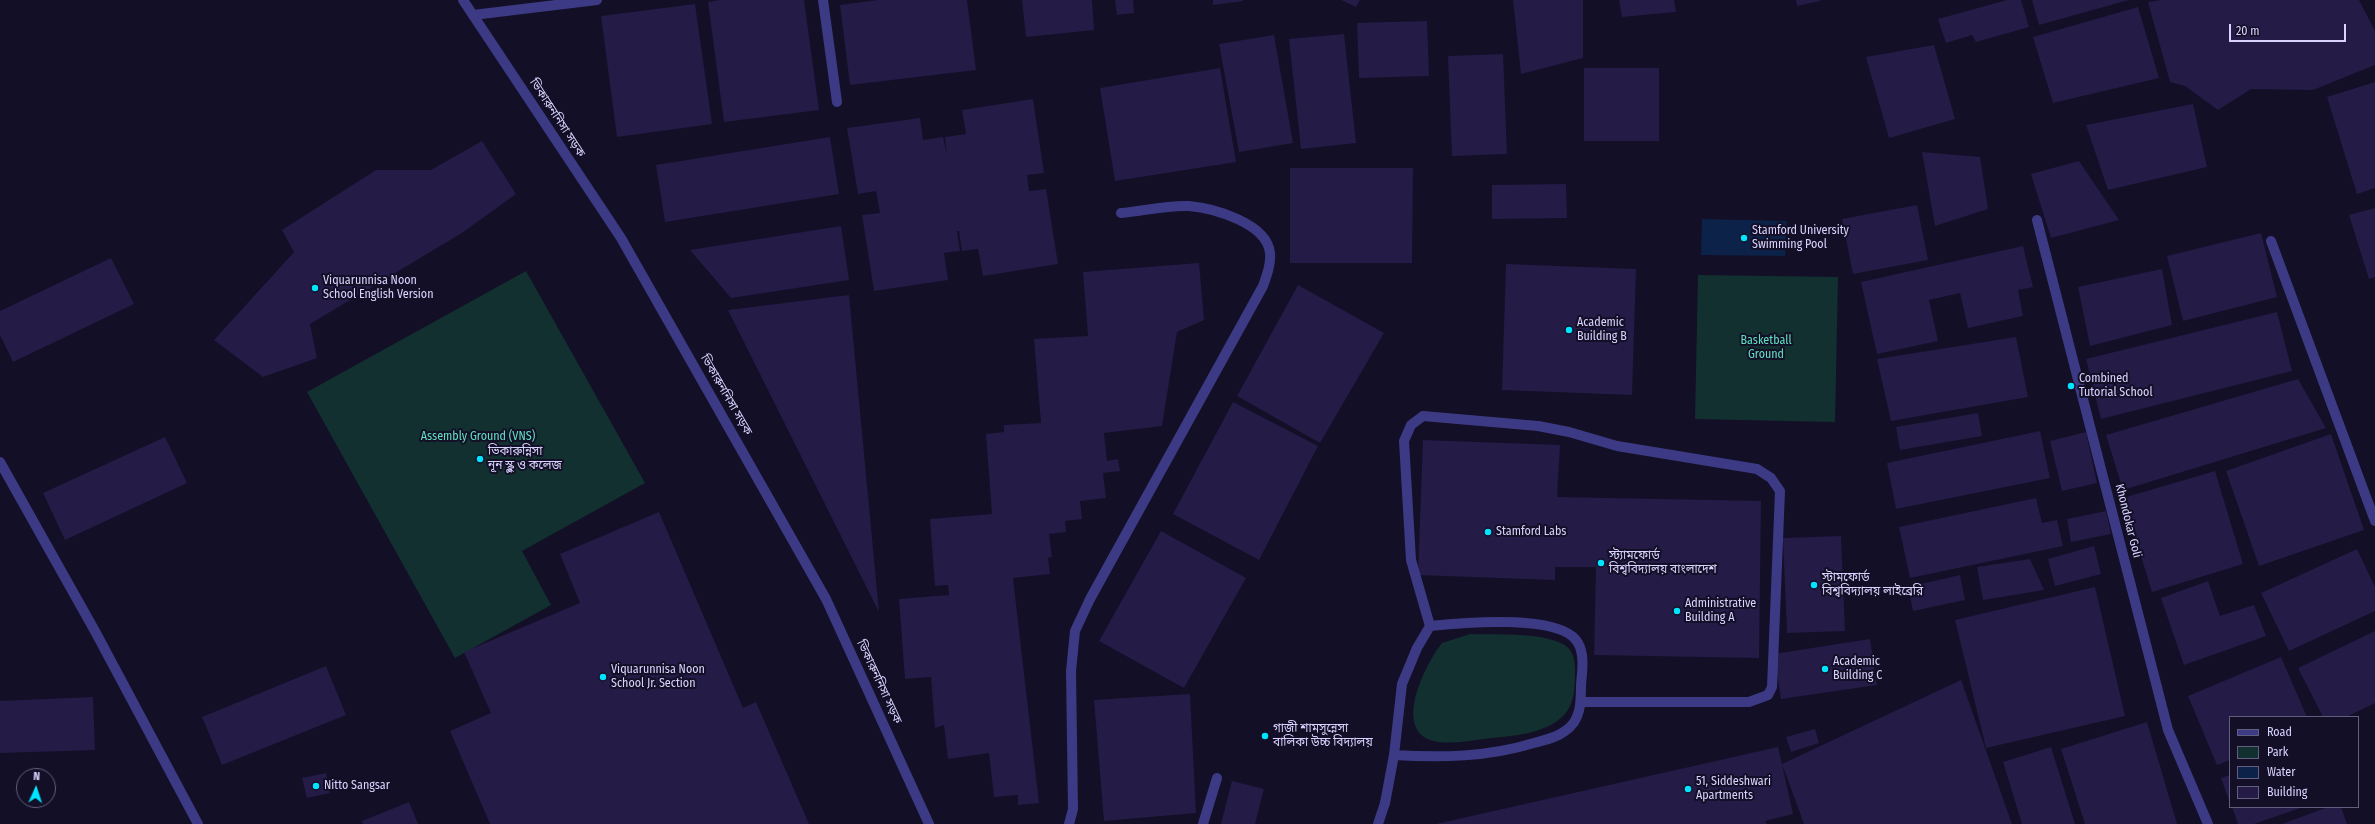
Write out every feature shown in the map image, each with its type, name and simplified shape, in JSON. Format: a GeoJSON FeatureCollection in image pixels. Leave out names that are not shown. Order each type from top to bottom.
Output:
{"type":"FeatureCollection","features":[{"type":"Feature","properties":{"kind":"street","name":"ভিকারুননিসা সড়ক"},"geometry":{"type":"LineString","coordinates":[[463,0],[621,238],[826,599],[929,824]]}},
{"type":"Feature","properties":{"kind":"street"},"geometry":{"type":"LineString","coordinates":[[474,15],[598,0]]}},
{"type":"Feature","properties":{"kind":"street"},"geometry":{"type":"LineString","coordinates":[[823,0],[837,102]]}},
{"type":"Feature","properties":{"kind":"street"},"geometry":{"type":"LineString","coordinates":[[1069,824],[1073,809],[1072,671],[1075,631],[1090,599],[1263,286],[1269,270],[1270,252],[1264,240],[1249,225],[1231,216],[1209,209],[1188,206],[1121,213]]}},
{"type":"Feature","properties":{"kind":"street","name":"Khondokar Goli"},"geometry":{"type":"LineString","coordinates":[[2037,220],[2168,730],[2208,824]]}},
{"type":"Feature","properties":{"kind":"street"},"geometry":{"type":"LineString","coordinates":[[2272,241],[2375,521]]}},
{"type":"Feature","properties":{"kind":"street"},"geometry":{"type":"LineString","coordinates":[[1378,824],[1385,803],[1394,755],[1402,684],[1417,648],[1430,626],[1411,560],[1404,441],[1411,425],[1423,416],[1538,426],[1569,432],[1617,446],[1757,469],[1771,478],[1780,491],[1772,687],[1768,695],[1750,702],[1581,702]]}},
{"type":"Feature","properties":{"kind":"street"},"geometry":{"type":"LineString","coordinates":[[0,462],[96,633],[198,824]]}},
{"type":"Feature","properties":{"kind":"street"},"geometry":{"type":"LineString","coordinates":[[1394,755],[1460,757],[1525,746],[1558,736],[1567,730],[1579,712],[1581,702],[1582,654],[1578,642],[1568,633],[1538,625],[1500,621],[1430,626]]}},
{"type":"Feature","properties":{"kind":"street"},"geometry":{"type":"LineString","coordinates":[[1203,824],[1217,778]]}},
{"type":"Feature","properties":{"kind":"green space","name":"Assembly Ground (VNS)"},"geometry":{"type":"Polygon","coordinates":[[[526,271],[645,483],[522,551],[551,605],[455,658],[307,392],[526,271]]]}},
{"type":"Feature","properties":{"kind":"green space","name":"Basketball Ground"},"geometry":{"type":"Polygon","coordinates":[[[1698,275],[1838,277],[1835,422],[1695,419],[1698,275]]]}},
{"type":"Feature","properties":{"kind":"green space"},"geometry":{"type":"Polygon","coordinates":[[[1470,634],[1530,636],[1553,640],[1566,646],[1574,659],[1575,676],[1573,699],[1565,714],[1557,721],[1540,730],[1512,736],[1463,742],[1441,742],[1434,741],[1421,735],[1415,724],[1413,711],[1421,680],[1428,665],[1442,643],[1470,634]]]}},
{"type":"Feature","properties":{"kind":"water","name":"Stamford University Swimming Pool"},"geometry":{"type":"Polygon","coordinates":[[[1702,219],[1787,221],[1785,256],[1701,255],[1702,219]]]}},
{"type":"Feature","properties":{"kind":"building"},"geometry":{"type":"Polygon","coordinates":[[[720,0],[804,0],[819,110],[724,122],[708,2],[720,0]]]}},
{"type":"Feature","properties":{"kind":"building"},"geometry":{"type":"Polygon","coordinates":[[[878,0],[967,0],[976,70],[850,85],[840,5],[878,0]]]}},
{"type":"Feature","properties":{"kind":"building"},"geometry":{"type":"Polygon","coordinates":[[[1022,0],[1092,0],[1094,30],[1026,37],[1022,0]]]}},
{"type":"Feature","properties":{"kind":"building"},"geometry":{"type":"Polygon","coordinates":[[[1115,0],[1133,0],[1134,13],[1117,15],[1115,0]]]}},
{"type":"Feature","properties":{"kind":"building"},"geometry":{"type":"Polygon","coordinates":[[[1213,0],[1243,0],[1243,1],[1213,5],[1213,0]]]}},
{"type":"Feature","properties":{"kind":"building"},"geometry":{"type":"Polygon","coordinates":[[[1341,0],[1360,0],[1356,7],[1341,0]]]}},
{"type":"Feature","properties":{"kind":"building"},"geometry":{"type":"Polygon","coordinates":[[[1513,0],[1583,0],[1583,58],[1521,74],[1513,0]]]}},
{"type":"Feature","properties":{"kind":"building"},"geometry":{"type":"Polygon","coordinates":[[[1619,0],[1674,0],[1676,12],[1622,17],[1619,0]]]}},
{"type":"Feature","properties":{"kind":"building"},"geometry":{"type":"Polygon","coordinates":[[[1796,0],[1820,0],[1820,1],[1797,6],[1796,0]]]}},
{"type":"Feature","properties":{"kind":"building"},"geometry":{"type":"Polygon","coordinates":[[[2007,0],[2021,0],[2029,27],[1976,42],[1972,35],[1946,43],[1938,19],[2007,0]]]}},
{"type":"Feature","properties":{"kind":"building"},"geometry":{"type":"Polygon","coordinates":[[[2032,0],[2129,0],[2039,25],[2032,0]]]}},
{"type":"Feature","properties":{"kind":"building"},"geometry":{"type":"Polygon","coordinates":[[[2161,0],[2359,0],[2375,31],[2375,65],[2313,90],[2251,89],[2218,110],[2185,86],[2170,82],[2148,2],[2161,0]]]}},
{"type":"Feature","properties":{"kind":"building"},"geometry":{"type":"Polygon","coordinates":[[[695,4],[712,124],[617,137],[601,16],[695,4]]]}},
{"type":"Feature","properties":{"kind":"building"},"geometry":{"type":"Polygon","coordinates":[[[2138,7],[2159,78],[2053,103],[2033,37],[2138,7]]]}},
{"type":"Feature","properties":{"kind":"building"},"geometry":{"type":"Polygon","coordinates":[[[1427,21],[1429,76],[1359,78],[1357,23],[1427,21]]]}},
{"type":"Feature","properties":{"kind":"building"},"geometry":{"type":"Polygon","coordinates":[[[1344,34],[1356,143],[1301,149],[1289,39],[1344,34]]]}},
{"type":"Feature","properties":{"kind":"building"},"geometry":{"type":"Polygon","coordinates":[[[1274,35],[1293,143],[1239,152],[1219,44],[1274,35]]]}},
{"type":"Feature","properties":{"kind":"building"},"geometry":{"type":"Polygon","coordinates":[[[1934,45],[1955,119],[1889,138],[1866,57],[1934,45]]]}},
{"type":"Feature","properties":{"kind":"building"},"geometry":{"type":"Polygon","coordinates":[[[1503,54],[1507,154],[1452,156],[1448,56],[1503,54]]]}},
{"type":"Feature","properties":{"kind":"building"},"geometry":{"type":"Polygon","coordinates":[[[1220,68],[1236,162],[1115,181],[1100,88],[1220,68]]]}},
{"type":"Feature","properties":{"kind":"building"},"geometry":{"type":"Polygon","coordinates":[[[1584,68],[1659,68],[1659,141],[1584,141],[1584,68]]]}},
{"type":"Feature","properties":{"kind":"building"},"geometry":{"type":"Polygon","coordinates":[[[2375,82],[2375,188],[2357,194],[2327,97],[2375,82]]]}},
{"type":"Feature","properties":{"kind":"building"},"geometry":{"type":"Polygon","coordinates":[[[1033,99],[1044,173],[1027,175],[1029,191],[1046,189],[1058,264],[983,276],[978,249],[962,251],[959,231],[957,231],[960,251],[944,253],[948,280],[874,291],[862,215],[880,213],[876,191],[858,194],[847,128],[920,118],[923,140],[943,137],[947,155],[945,137],[966,134],[962,110],[1033,99]]]}},
{"type":"Feature","properties":{"kind":"building"},"geometry":{"type":"Polygon","coordinates":[[[2193,104],[2207,167],[2108,190],[2086,125],[2193,104]]]}},
{"type":"Feature","properties":{"kind":"building"},"geometry":{"type":"Polygon","coordinates":[[[830,137],[839,194],[665,222],[656,165],[830,137]]]}},
{"type":"Feature","properties":{"kind":"building","name":"Viquarunnisa Noon School English Version"},"geometry":{"type":"Polygon","coordinates":[[[482,141],[516,194],[462,233],[310,324],[317,358],[263,377],[214,340],[294,252],[282,230],[376,170],[431,170],[482,141]]]}},
{"type":"Feature","properties":{"kind":"building"},"geometry":{"type":"Polygon","coordinates":[[[1922,152],[1980,157],[1988,209],[1935,226],[1922,152]]]}},
{"type":"Feature","properties":{"kind":"building"},"geometry":{"type":"Polygon","coordinates":[[[2079,161],[2119,220],[2051,238],[2031,174],[2079,161]]]}},
{"type":"Feature","properties":{"kind":"building"},"geometry":{"type":"Polygon","coordinates":[[[1290,168],[1413,168],[1412,263],[1290,263],[1290,168]]]}},
{"type":"Feature","properties":{"kind":"building"},"geometry":{"type":"Polygon","coordinates":[[[1566,184],[1567,218],[1492,219],[1492,185],[1566,184]]]}},
{"type":"Feature","properties":{"kind":"building"},"geometry":{"type":"Polygon","coordinates":[[[1917,205],[1928,260],[1853,274],[1842,219],[1917,205]]]}},
{"type":"Feature","properties":{"kind":"building"},"geometry":{"type":"Polygon","coordinates":[[[2375,208],[2375,277],[2369,279],[2349,215],[2375,208]]]}},
{"type":"Feature","properties":{"kind":"building"},"geometry":{"type":"Polygon","coordinates":[[[841,226],[849,280],[731,298],[690,250],[841,226]]]}},
{"type":"Feature","properties":{"kind":"building"},"geometry":{"type":"Polygon","coordinates":[[[2261,233],[2277,297],[2183,321],[2167,256],[2261,233]]]}},
{"type":"Feature","properties":{"kind":"building"},"geometry":{"type":"Polygon","coordinates":[[[2023,246],[2033,287],[2018,290],[2023,316],[1968,328],[1960,293],[1929,300],[1938,341],[1877,354],[1861,282],[2023,246]]]}},
{"type":"Feature","properties":{"kind":"building"},"geometry":{"type":"Polygon","coordinates":[[[111,258],[134,304],[13,362],[0,335],[0,311],[111,258]]]}},
{"type":"Feature","properties":{"kind":"building"},"geometry":{"type":"Polygon","coordinates":[[[1199,263],[1204,320],[1177,332],[1162,426],[1104,433],[1107,461],[1118,459],[1120,471],[1103,473],[1106,498],[1080,501],[1082,519],[1065,521],[1066,532],[1049,534],[1052,557],[1048,558],[1050,574],[1013,578],[1039,803],[1018,805],[1018,795],[994,797],[989,753],[948,759],[944,725],[935,728],[931,677],[905,679],[899,599],[949,595],[948,585],[935,586],[930,519],[992,514],[986,434],[1004,432],[1004,425],[1041,423],[1034,339],[1088,336],[1083,272],[1199,263]]]}},
{"type":"Feature","properties":{"kind":"building","name":"Academic Building B"},"geometry":{"type":"Polygon","coordinates":[[[1506,264],[1636,269],[1632,395],[1502,390],[1506,264]]]}},
{"type":"Feature","properties":{"kind":"building"},"geometry":{"type":"Polygon","coordinates":[[[2162,269],[2172,325],[2090,346],[2078,287],[2162,269]]]}},
{"type":"Feature","properties":{"kind":"building"},"geometry":{"type":"Polygon","coordinates":[[[1298,285],[1384,333],[1320,443],[1237,396],[1298,285]]]}},
{"type":"Feature","properties":{"kind":"building"},"geometry":{"type":"Polygon","coordinates":[[[849,295],[879,612],[728,310],[849,295]]]}},
{"type":"Feature","properties":{"kind":"building"},"geometry":{"type":"Polygon","coordinates":[[[2277,312],[2292,371],[2101,419],[2086,359],[2277,312]]]}},
{"type":"Feature","properties":{"kind":"building"},"geometry":{"type":"Polygon","coordinates":[[[2016,337],[2028,397],[1891,421],[1877,359],[2016,337]]]}},
{"type":"Feature","properties":{"kind":"building"},"geometry":{"type":"Polygon","coordinates":[[[2298,379],[2326,428],[2123,490],[2106,435],[2298,379]]]}},
{"type":"Feature","properties":{"kind":"building"},"geometry":{"type":"Polygon","coordinates":[[[1233,402],[1318,446],[1259,560],[1173,514],[1233,402]]]}},
{"type":"Feature","properties":{"kind":"building"},"geometry":{"type":"Polygon","coordinates":[[[1978,413],[1982,436],[1900,450],[1896,427],[1978,413]]]}},
{"type":"Feature","properties":{"kind":"building"},"geometry":{"type":"Polygon","coordinates":[[[2040,431],[2050,478],[1896,509],[1887,463],[2040,431]]]}},
{"type":"Feature","properties":{"kind":"building"},"geometry":{"type":"Polygon","coordinates":[[[2086,432],[2097,483],[2062,491],[2050,441],[2086,432]]]}},
{"type":"Feature","properties":{"kind":"building"},"geometry":{"type":"Polygon","coordinates":[[[2331,434],[2364,530],[2259,566],[2226,471],[2331,434]]]}},
{"type":"Feature","properties":{"kind":"building"},"geometry":{"type":"Polygon","coordinates":[[[165,437],[187,483],[65,540],[43,493],[165,437]]]}},
{"type":"Feature","properties":{"kind":"building","name":"Administrative Building A"},"geometry":{"type":"Polygon","coordinates":[[[1423,440],[1560,445],[1557,497],[1761,501],[1759,658],[1594,655],[1596,567],[1555,567],[1555,580],[1418,575],[1423,440]]]}},
{"type":"Feature","properties":{"kind":"building"},"geometry":{"type":"Polygon","coordinates":[[[2215,471],[2243,564],[2152,592],[2123,498],[2215,471]]]}},
{"type":"Feature","properties":{"kind":"building"},"geometry":{"type":"Polygon","coordinates":[[[2036,498],[2042,523],[2057,520],[2063,546],[1910,578],[1899,527],[2036,498]]]}},
{"type":"Feature","properties":{"kind":"building"},"geometry":{"type":"Polygon","coordinates":[[[2106,511],[2111,534],[2071,542],[2067,519],[2106,511]]]}},
{"type":"Feature","properties":{"kind":"building","name":"Viquarunnisa Noon School Jr. Section"},"geometry":{"type":"Polygon","coordinates":[[[659,512],[743,708],[756,702],[809,824],[490,824],[450,731],[491,713],[464,652],[580,603],[560,554],[659,512]]]}},
{"type":"Feature","properties":{"kind":"building"},"geometry":{"type":"Polygon","coordinates":[[[1161,531],[1246,578],[1184,688],[1099,641],[1161,531]]]}},
{"type":"Feature","properties":{"kind":"building","name":"স্টামফোর্ড বিশ্ববিদ্যালয় লাইব্রেরি"},"geometry":{"type":"Polygon","coordinates":[[[1841,536],[1845,631],[1787,633],[1783,538],[1841,536]]]}},
{"type":"Feature","properties":{"kind":"building"},"geometry":{"type":"Polygon","coordinates":[[[2094,546],[2101,574],[2055,586],[2048,559],[2094,546]]]}},
{"type":"Feature","properties":{"kind":"building"},"geometry":{"type":"Polygon","coordinates":[[[2357,549],[2375,587],[2375,611],[2289,651],[2261,593],[2357,549]]]}},
{"type":"Feature","properties":{"kind":"building"},"geometry":{"type":"Polygon","coordinates":[[[2030,559],[2044,590],[1983,600],[1977,567],[2030,559]]]}},
{"type":"Feature","properties":{"kind":"building"},"geometry":{"type":"Polygon","coordinates":[[[1960,575],[1965,600],[1913,611],[1908,587],[1960,575]]]}},
{"type":"Feature","properties":{"kind":"building"},"geometry":{"type":"Polygon","coordinates":[[[2208,581],[2220,616],[2254,605],[2266,636],[2184,665],[2161,598],[2208,581]]]}},
{"type":"Feature","properties":{"kind":"building"},"geometry":{"type":"Polygon","coordinates":[[[2095,587],[2125,716],[1986,748],[1955,620],[2095,587]]]}},
{"type":"Feature","properties":{"kind":"building"},"geometry":{"type":"Polygon","coordinates":[[[2375,631],[2375,703],[2348,716],[2322,716],[2298,668],[2375,631]]]}},
{"type":"Feature","properties":{"kind":"building","name":"Academic Building C"},"geometry":{"type":"Polygon","coordinates":[[[1870,639],[1877,685],[1781,699],[1774,654],[1870,639]]]}},
{"type":"Feature","properties":{"kind":"building"},"geometry":{"type":"Polygon","coordinates":[[[2281,657],[2307,716],[2229,716],[2229,760],[2217,765],[2188,696],[2281,657]]]}},
{"type":"Feature","properties":{"kind":"building"},"geometry":{"type":"Polygon","coordinates":[[[326,666],[346,715],[222,765],[202,717],[326,666]]]}},
{"type":"Feature","properties":{"kind":"building"},"geometry":{"type":"Polygon","coordinates":[[[1961,680],[2012,824],[1804,824],[1782,764],[1961,680]]]}},
{"type":"Feature","properties":{"kind":"building"},"geometry":{"type":"Polygon","coordinates":[[[1190,694],[1196,813],[1104,821],[1094,700],[1190,694]]]}},
{"type":"Feature","properties":{"kind":"building"},"geometry":{"type":"Polygon","coordinates":[[[93,697],[95,750],[0,753],[0,701],[93,697]]]}},
{"type":"Feature","properties":{"kind":"building"},"geometry":{"type":"Polygon","coordinates":[[[2147,722],[2177,824],[2085,824],[2061,749],[2147,722]]]}},
{"type":"Feature","properties":{"kind":"building"},"geometry":{"type":"Polygon","coordinates":[[[1815,729],[1819,743],[1791,752],[1786,737],[1815,729]]]}},
{"type":"Feature","properties":{"kind":"building","name":"51, Siddeshwari Apartments"},"geometry":{"type":"Polygon","coordinates":[[[1778,747],[1793,814],[1765,821],[1767,824],[1436,824],[1778,747]]]}},
{"type":"Feature","properties":{"kind":"building"},"geometry":{"type":"Polygon","coordinates":[[[2051,747],[2075,824],[2022,824],[2003,762],[2051,747]]]}},
{"type":"Feature","properties":{"kind":"building","name":"Nitto Sangsar"},"geometry":{"type":"Polygon","coordinates":[[[326,773],[330,793],[307,798],[302,778],[326,773]]]}},
{"type":"Feature","properties":{"kind":"building"},"geometry":{"type":"Polygon","coordinates":[[[2229,775],[2229,800],[2221,778],[2229,775]]]}},
{"type":"Feature","properties":{"kind":"building"},"geometry":{"type":"Polygon","coordinates":[[[1232,781],[1264,789],[1255,824],[1221,824],[1232,781]]]}},
{"type":"Feature","properties":{"kind":"building"},"geometry":{"type":"Polygon","coordinates":[[[409,802],[418,824],[363,824],[362,821],[409,802]]]}},
{"type":"Feature","properties":{"kind":"building"},"geometry":{"type":"Polygon","coordinates":[[[2232,808],[2300,808],[2254,824],[2238,824],[2232,808]]]}},
{"type":"Feature","properties":{"kind":"building"},"geometry":{"type":"Polygon","coordinates":[[[2325,808],[2341,808],[2347,824],[2282,824],[2325,808]]]}},
{"type":"Feature","properties":{"kind":"place","name":"Stamford University Swimming Pool"},"geometry":{"type":"Point","coordinates":[1744,238]}},
{"type":"Feature","properties":{"kind":"place","name":"Viquarunnisa Noon School English Version"},"geometry":{"type":"Point","coordinates":[315,288]}},
{"type":"Feature","properties":{"kind":"place","name":"Academic Building B"},"geometry":{"type":"Point","coordinates":[1569,330]}},
{"type":"Feature","properties":{"kind":"place","name":"Combined Tutorial School"},"geometry":{"type":"Point","coordinates":[2071,386]}},
{"type":"Feature","properties":{"kind":"place","name":"ভিকারুন্নিসা নূন স্কুল ও কলেজ"},"geometry":{"type":"Point","coordinates":[480,459]}},
{"type":"Feature","properties":{"kind":"place","name":"Stamford Labs"},"geometry":{"type":"Point","coordinates":[1488,532]}},
{"type":"Feature","properties":{"kind":"place","name":"স্ট্যামফোর্ড বিশ্ববিদ্যালয় বাংলাদেশ"},"geometry":{"type":"Point","coordinates":[1601,563]}},
{"type":"Feature","properties":{"kind":"place","name":"স্টামফোর্ড বিশ্ববিদ্যালয় লাইব্রেরি"},"geometry":{"type":"Point","coordinates":[1814,585]}},
{"type":"Feature","properties":{"kind":"place","name":"Administrative Building A"},"geometry":{"type":"Point","coordinates":[1677,611]}},
{"type":"Feature","properties":{"kind":"place","name":"Academic Building C"},"geometry":{"type":"Point","coordinates":[1825,669]}},
{"type":"Feature","properties":{"kind":"place","name":"Viquarunnisa Noon School Jr. Section"},"geometry":{"type":"Point","coordinates":[603,677]}},
{"type":"Feature","properties":{"kind":"place","name":"গাজী শামসুন্নেসা বালিকা উচ্চ বিদ্যালয়"},"geometry":{"type":"Point","coordinates":[1265,736]}},
{"type":"Feature","properties":{"kind":"place","name":"Nitto Sangsar"},"geometry":{"type":"Point","coordinates":[316,786]}},
{"type":"Feature","properties":{"kind":"place","name":"51, Siddeshwari Apartments"},"geometry":{"type":"Point","coordinates":[1688,789]}}]}
